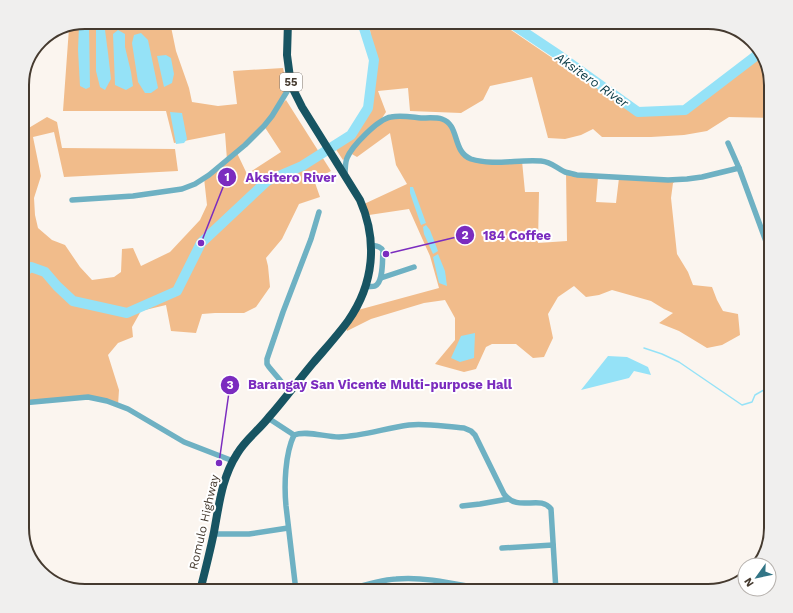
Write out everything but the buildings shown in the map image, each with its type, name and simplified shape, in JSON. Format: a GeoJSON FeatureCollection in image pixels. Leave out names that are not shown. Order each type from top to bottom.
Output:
{"type":"FeatureCollection","features":[{"type":"Feature","properties":{"kind":"highway","name":"Romulo Highway"},"geometry":{"type":"LineString","coordinates":[[202,584],[226,475],[233,461],[241,448],[290,392],[348,321],[360,300],[371,262],[370,229],[366,213],[360,200],[302,107],[292,85],[287,55],[288,29]]}},
{"type":"Feature","properties":{"kind":"street"},"geometry":{"type":"LineString","coordinates":[[72,200],[133,196],[182,189],[195,184],[209,175],[245,145],[264,126],[292,85]]}},
{"type":"Feature","properties":{"kind":"street"},"geometry":{"type":"LineString","coordinates":[[343,174],[350,152],[372,127],[389,117],[400,116],[442,119],[449,123],[453,130],[459,149],[464,155],[484,161],[541,161],[551,163],[566,172],[577,175],[668,180],[702,177],[739,168]]}},
{"type":"Feature","properties":{"kind":"street"},"geometry":{"type":"LineString","coordinates":[[728,143],[739,168],[764,236]]}},
{"type":"Feature","properties":{"kind":"street"},"geometry":{"type":"LineString","coordinates":[[290,392],[269,367],[267,359],[319,212]]}},
{"type":"Feature","properties":{"kind":"street"},"geometry":{"type":"LineString","coordinates":[[365,287],[375,286],[381,278],[383,251],[379,246],[371,245]]}},
{"type":"Feature","properties":{"kind":"street"},"geometry":{"type":"LineString","coordinates":[[381,278],[414,266]]}},
{"type":"Feature","properties":{"kind":"street"},"geometry":{"type":"LineString","coordinates":[[29,402],[88,397],[107,401],[128,409],[184,442],[233,461]]}},
{"type":"Feature","properties":{"kind":"street"},"geometry":{"type":"LineString","coordinates":[[268,418],[294,435],[302,433],[328,436],[347,436],[397,427],[419,425],[464,428],[471,431],[475,435],[504,494],[508,499],[518,503],[544,503],[551,509],[556,584]]}},
{"type":"Feature","properties":{"kind":"street"},"geometry":{"type":"LineString","coordinates":[[294,435],[285,472],[285,499],[295,584]]}},
{"type":"Feature","properties":{"kind":"street"},"geometry":{"type":"LineString","coordinates":[[462,506],[508,499]]}},
{"type":"Feature","properties":{"kind":"street"},"geometry":{"type":"LineString","coordinates":[[214,534],[248,534],[288,528]]}},
{"type":"Feature","properties":{"kind":"street"},"geometry":{"type":"LineString","coordinates":[[502,548],[553,544]]}},
{"type":"Feature","properties":{"kind":"street"},"geometry":{"type":"LineString","coordinates":[[370,584],[384,580],[396,579],[410,579],[449,584]]}},
{"type":"Feature","properties":{"kind":"shaded area"},"geometry":{"type":"Polygon","coordinates":[[[84,29],[171,29],[176,51],[189,88],[192,102],[218,106],[237,104],[233,71],[283,68],[288,91],[277,108],[286,100],[331,171],[314,180],[320,197],[299,204],[282,239],[266,258],[270,287],[256,307],[244,313],[202,314],[196,333],[171,331],[166,305],[141,311],[132,327],[133,337],[118,343],[108,355],[119,390],[118,405],[88,397],[29,402],[29,128],[47,117],[57,122],[62,148],[175,149],[178,171],[64,177],[54,132],[33,137],[41,176],[34,198],[35,215],[38,228],[52,240],[65,245],[80,267],[92,280],[114,277],[121,272],[122,249],[133,248],[141,266],[170,252],[200,220],[207,205],[204,178],[227,160],[225,133],[174,143],[166,111],[63,111],[69,31],[84,29]],[[264,126],[237,153],[247,174],[281,152],[264,126]]]}},
{"type":"Feature","properties":{"kind":"shaded area"},"geometry":{"type":"Polygon","coordinates":[[[370,29],[509,29],[635,114],[683,115],[758,59],[763,74],[764,118],[729,117],[707,131],[684,135],[602,137],[593,129],[581,135],[565,139],[548,138],[532,77],[490,86],[483,100],[461,113],[410,111],[408,88],[378,91],[386,112],[380,121],[389,117],[439,119],[448,122],[459,149],[471,159],[522,161],[525,192],[539,192],[538,243],[567,241],[566,172],[598,177],[596,202],[616,203],[619,178],[678,180],[673,183],[671,198],[677,254],[688,272],[693,285],[712,287],[723,311],[738,314],[740,335],[722,345],[707,348],[679,331],[659,323],[673,313],[651,301],[612,290],[599,295],[586,297],[574,286],[558,297],[548,314],[553,338],[544,357],[533,358],[516,344],[492,344],[486,347],[476,369],[464,372],[435,364],[455,340],[455,318],[445,300],[424,303],[371,319],[347,331],[345,324],[358,310],[439,288],[430,256],[409,209],[369,215],[364,204],[407,184],[396,165],[390,133],[357,157],[350,153],[343,160],[335,148],[351,135],[368,107],[374,63],[370,29]]]}},
{"type":"Feature","properties":{"kind":"water"},"geometry":{"type":"Polygon","coordinates":[[[89,29],[90,87],[86,89],[80,86],[78,50],[79,30],[89,29]]]}},
{"type":"Feature","properties":{"kind":"water"},"geometry":{"type":"Polygon","coordinates":[[[96,29],[103,29],[105,30],[111,79],[105,90],[100,87],[96,71],[96,29]]]}},
{"type":"Feature","properties":{"kind":"water"},"geometry":{"type":"Polygon","coordinates":[[[118,30],[125,34],[125,47],[133,86],[126,90],[115,85],[113,34],[118,30]]]}},
{"type":"Feature","properties":{"kind":"water"},"geometry":{"type":"Polygon","coordinates":[[[141,33],[148,40],[158,88],[151,93],[145,93],[138,82],[132,43],[134,35],[141,33]]]}},
{"type":"Feature","properties":{"kind":"water"},"geometry":{"type":"Polygon","coordinates":[[[166,55],[171,58],[174,74],[172,83],[164,87],[157,56],[166,55]]]}},
{"type":"Feature","properties":{"kind":"water"},"geometry":{"type":"Polygon","coordinates":[[[170,112],[182,113],[187,139],[184,143],[176,144],[170,112]]]}},
{"type":"Feature","properties":{"kind":"water"},"geometry":{"type":"Polygon","coordinates":[[[410,187],[413,187],[426,223],[421,225],[410,193],[410,187]]]}},
{"type":"Feature","properties":{"kind":"water"},"geometry":{"type":"Polygon","coordinates":[[[426,225],[430,230],[438,251],[433,254],[424,234],[423,227],[426,225]]]}},
{"type":"Feature","properties":{"kind":"water"},"geometry":{"type":"Polygon","coordinates":[[[438,254],[445,271],[447,286],[439,283],[433,257],[438,254]]]}},
{"type":"Feature","properties":{"kind":"water"},"geometry":{"type":"Polygon","coordinates":[[[475,333],[474,358],[460,362],[451,358],[461,336],[475,333]]]}},
{"type":"Feature","properties":{"kind":"water"},"geometry":{"type":"Polygon","coordinates":[[[608,356],[627,357],[648,367],[651,375],[634,371],[629,378],[581,390],[608,356]]]}},
{"type":"Feature","properties":{"kind":"waterway","name":"Aksitero River"},"geometry":{"type":"LineString","coordinates":[[29,268],[31,267],[45,272],[73,301],[127,313],[177,291],[201,243],[267,181],[302,166],[351,135],[368,108],[374,60],[364,29]]}},
{"type":"Feature","properties":{"kind":"waterway","name":"Aksitero River"},"geometry":{"type":"LineString","coordinates":[[520,29],[638,112],[685,110],[756,56]]}},
{"type":"Feature","properties":{"kind":"waterway"},"geometry":{"type":"LineString","coordinates":[[644,348],[679,362],[742,405],[752,402],[755,395],[764,390]]}},
{"type":"Feature","properties":{"kind":"place","name":"Aksitero River"},"geometry":{"type":"Point","coordinates":[201,243]}},
{"type":"Feature","properties":{"kind":"place","name":"184 Coffee"},"geometry":{"type":"Point","coordinates":[386,254]}},
{"type":"Feature","properties":{"kind":"place","name":"Barangay San Vicente Multi-purpose Hall"},"geometry":{"type":"Point","coordinates":[219,463]}}]}
